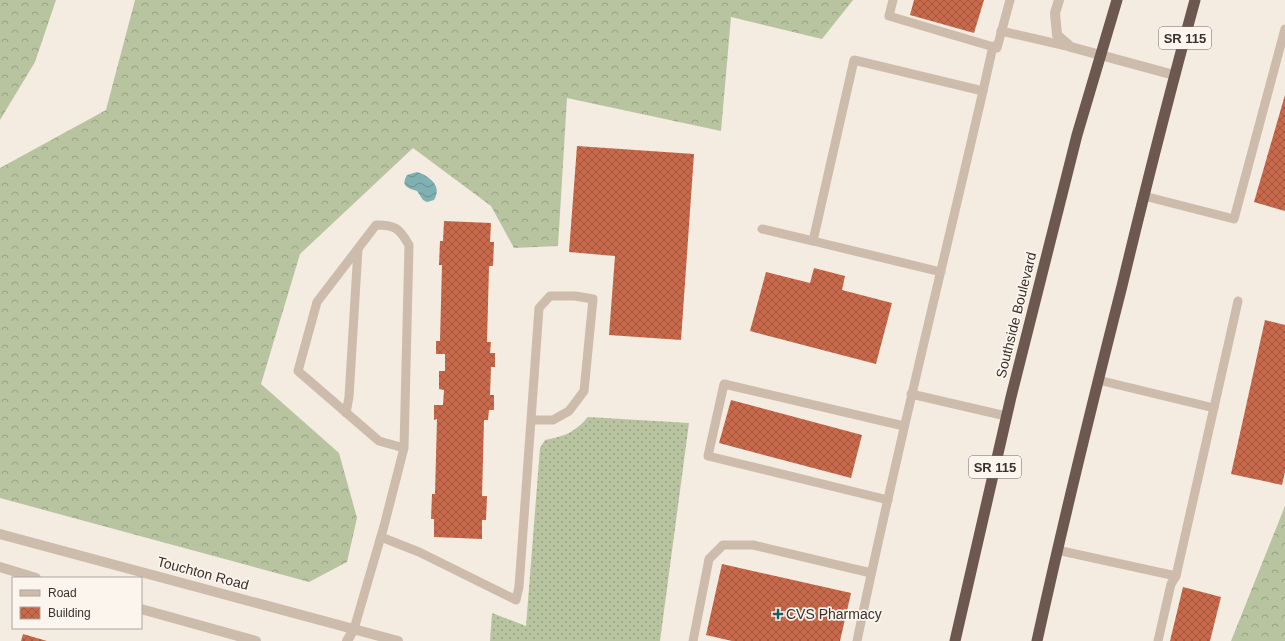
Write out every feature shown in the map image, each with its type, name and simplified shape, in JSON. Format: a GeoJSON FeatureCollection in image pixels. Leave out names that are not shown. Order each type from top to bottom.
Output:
{"type":"FeatureCollection","features":[{"type":"Feature","properties":{"kind":"highway","name":"Southside Boulevard"},"geometry":{"type":"LineString","coordinates":[[955,641],[1006,416],[1076,135],[1117,0]]}},
{"type":"Feature","properties":{"kind":"highway","name":"SR 115"},"geometry":{"type":"LineString","coordinates":[[1037,641],[1057,550],[1098,380],[1174,75],[1195,0]]}},
{"type":"Feature","properties":{"kind":"street"},"geometry":{"type":"LineString","coordinates":[[1059,0],[1055,13],[1057,35],[1071,48],[1174,75]]}},
{"type":"Feature","properties":{"kind":"street","name":"Touchton Road"},"geometry":{"type":"LineString","coordinates":[[0,534],[398,641]]}},
{"type":"Feature","properties":{"kind":"street"},"geometry":{"type":"LineString","coordinates":[[0,567],[33,577]]}},
{"type":"Feature","properties":{"kind":"street"},"geometry":{"type":"LineString","coordinates":[[142,609],[256,641]]}},
{"type":"Feature","properties":{"kind":"street"},"geometry":{"type":"LineString","coordinates":[[347,641],[354,629]]}},
{"type":"Feature","properties":{"kind":"street"},"geometry":{"type":"LineString","coordinates":[[354,629],[357,641]]}},
{"type":"Feature","properties":{"kind":"lane"},"geometry":{"type":"LineString","coordinates":[[893,0],[889,16],[997,48],[1010,0]]}},
{"type":"Feature","properties":{"kind":"lane"},"geometry":{"type":"LineString","coordinates":[[1144,196],[1234,219],[1285,29]]}},
{"type":"Feature","properties":{"kind":"lane"},"geometry":{"type":"LineString","coordinates":[[1002,31],[1071,48]]}},
{"type":"Feature","properties":{"kind":"lane"},"geometry":{"type":"LineString","coordinates":[[857,641],[911,394],[941,272],[993,46]]}},
{"type":"Feature","properties":{"kind":"lane"},"geometry":{"type":"LineString","coordinates":[[814,241],[854,60],[983,91]]}},
{"type":"Feature","properties":{"kind":"lane"},"geometry":{"type":"LineString","coordinates":[[354,629],[381,537],[404,448],[409,245],[401,232],[390,225],[376,225],[316,302],[298,371],[379,441],[404,448]]}},
{"type":"Feature","properties":{"kind":"lane"},"geometry":{"type":"LineString","coordinates":[[762,229],[941,272]]}},
{"type":"Feature","properties":{"kind":"lane"},"geometry":{"type":"LineString","coordinates":[[346,413],[349,397],[358,249]]}},
{"type":"Feature","properties":{"kind":"lane"},"geometry":{"type":"LineString","coordinates":[[381,537],[419,552],[516,600],[519,587],[531,420],[540,308],[550,296],[575,296],[593,299],[584,391],[569,411],[564,414],[553,420],[531,420]]}},
{"type":"Feature","properties":{"kind":"lane"},"geometry":{"type":"LineString","coordinates":[[1158,641],[1171,584],[1176,576],[1238,301]]}},
{"type":"Feature","properties":{"kind":"lane"},"geometry":{"type":"LineString","coordinates":[[1098,380],[1214,408]]}},
{"type":"Feature","properties":{"kind":"lane"},"geometry":{"type":"LineString","coordinates":[[888,500],[708,456],[724,384],[904,426]]}},
{"type":"Feature","properties":{"kind":"lane"},"geometry":{"type":"LineString","coordinates":[[911,394],[1006,416]]}},
{"type":"Feature","properties":{"kind":"lane"},"geometry":{"type":"LineString","coordinates":[[693,641],[710,559],[723,545],[753,546],[871,573]]}},
{"type":"Feature","properties":{"kind":"lane"},"geometry":{"type":"LineString","coordinates":[[1057,550],[1176,576]]}},
{"type":"Feature","properties":{"kind":"green space"},"geometry":{"type":"Polygon","coordinates":[[[0,0],[56,0],[35,62],[0,120],[0,0]]]}},
{"type":"Feature","properties":{"kind":"green space"},"geometry":{"type":"Polygon","coordinates":[[[135,0],[853,0],[822,39],[731,17],[721,131],[567,98],[558,246],[514,248],[491,206],[413,148],[300,254],[261,384],[339,453],[357,518],[347,562],[309,582],[0,498],[0,168],[106,110],[135,0]]]}},
{"type":"Feature","properties":{"kind":"green space"},"geometry":{"type":"Polygon","coordinates":[[[588,417],[689,423],[660,641],[490,641],[492,613],[526,626],[540,448],[545,440],[569,433],[578,427],[588,417]]]}},
{"type":"Feature","properties":{"kind":"green space"},"geometry":{"type":"Polygon","coordinates":[[[1285,506],[1285,641],[1231,641],[1285,506]]]}},
{"type":"Feature","properties":{"kind":"water"},"geometry":{"type":"Polygon","coordinates":[[[417,172],[426,176],[436,186],[437,190],[434,200],[427,202],[423,200],[417,191],[408,188],[405,185],[404,182],[407,175],[417,172]]]}},
{"type":"Feature","properties":{"kind":"building"},"geometry":{"type":"Polygon","coordinates":[[[914,0],[984,0],[974,33],[910,15],[914,0]]]}},
{"type":"Feature","properties":{"kind":"building"},"geometry":{"type":"Polygon","coordinates":[[[1285,95],[1285,211],[1254,202],[1285,95]]]}},
{"type":"Feature","properties":{"kind":"building"},"geometry":{"type":"Polygon","coordinates":[[[577,146],[694,154],[681,340],[609,335],[615,256],[569,252],[577,146]]]}},
{"type":"Feature","properties":{"kind":"building"},"geometry":{"type":"Polygon","coordinates":[[[444,221],[491,223],[490,242],[494,242],[493,266],[489,266],[487,342],[491,342],[490,353],[495,353],[495,367],[491,367],[490,395],[494,395],[494,410],[489,410],[488,420],[484,420],[482,496],[487,496],[486,520],[482,520],[482,539],[434,537],[434,519],[431,519],[432,494],[435,494],[437,419],[434,420],[434,405],[443,405],[444,390],[439,389],[439,371],[445,371],[445,354],[436,354],[436,341],[440,341],[442,265],[439,265],[440,241],[443,241],[444,221]]]}},
{"type":"Feature","properties":{"kind":"building"},"geometry":{"type":"Polygon","coordinates":[[[814,268],[845,276],[842,290],[892,303],[876,364],[750,331],[766,272],[810,283],[814,268]]]}},
{"type":"Feature","properties":{"kind":"building"},"geometry":{"type":"Polygon","coordinates":[[[1265,320],[1285,325],[1285,472],[1282,485],[1231,474],[1265,320]]]}},
{"type":"Feature","properties":{"kind":"building"},"geometry":{"type":"Polygon","coordinates":[[[731,400],[862,435],[851,478],[719,443],[731,400]]]}},
{"type":"Feature","properties":{"kind":"building","name":"CVS Pharmacy"},"geometry":{"type":"Polygon","coordinates":[[[722,564],[851,593],[840,641],[732,641],[706,635],[722,564]]]}},
{"type":"Feature","properties":{"kind":"building"},"geometry":{"type":"Polygon","coordinates":[[[1183,587],[1221,597],[1210,641],[1170,641],[1183,587]]]}},
{"type":"Feature","properties":{"kind":"building"},"geometry":{"type":"Polygon","coordinates":[[[23,634],[47,641],[21,641],[23,634]]]}},
{"type":"Feature","properties":{"kind":"place","name":"CVS Pharmacy"},"geometry":{"type":"Point","coordinates":[778,614]}}]}
